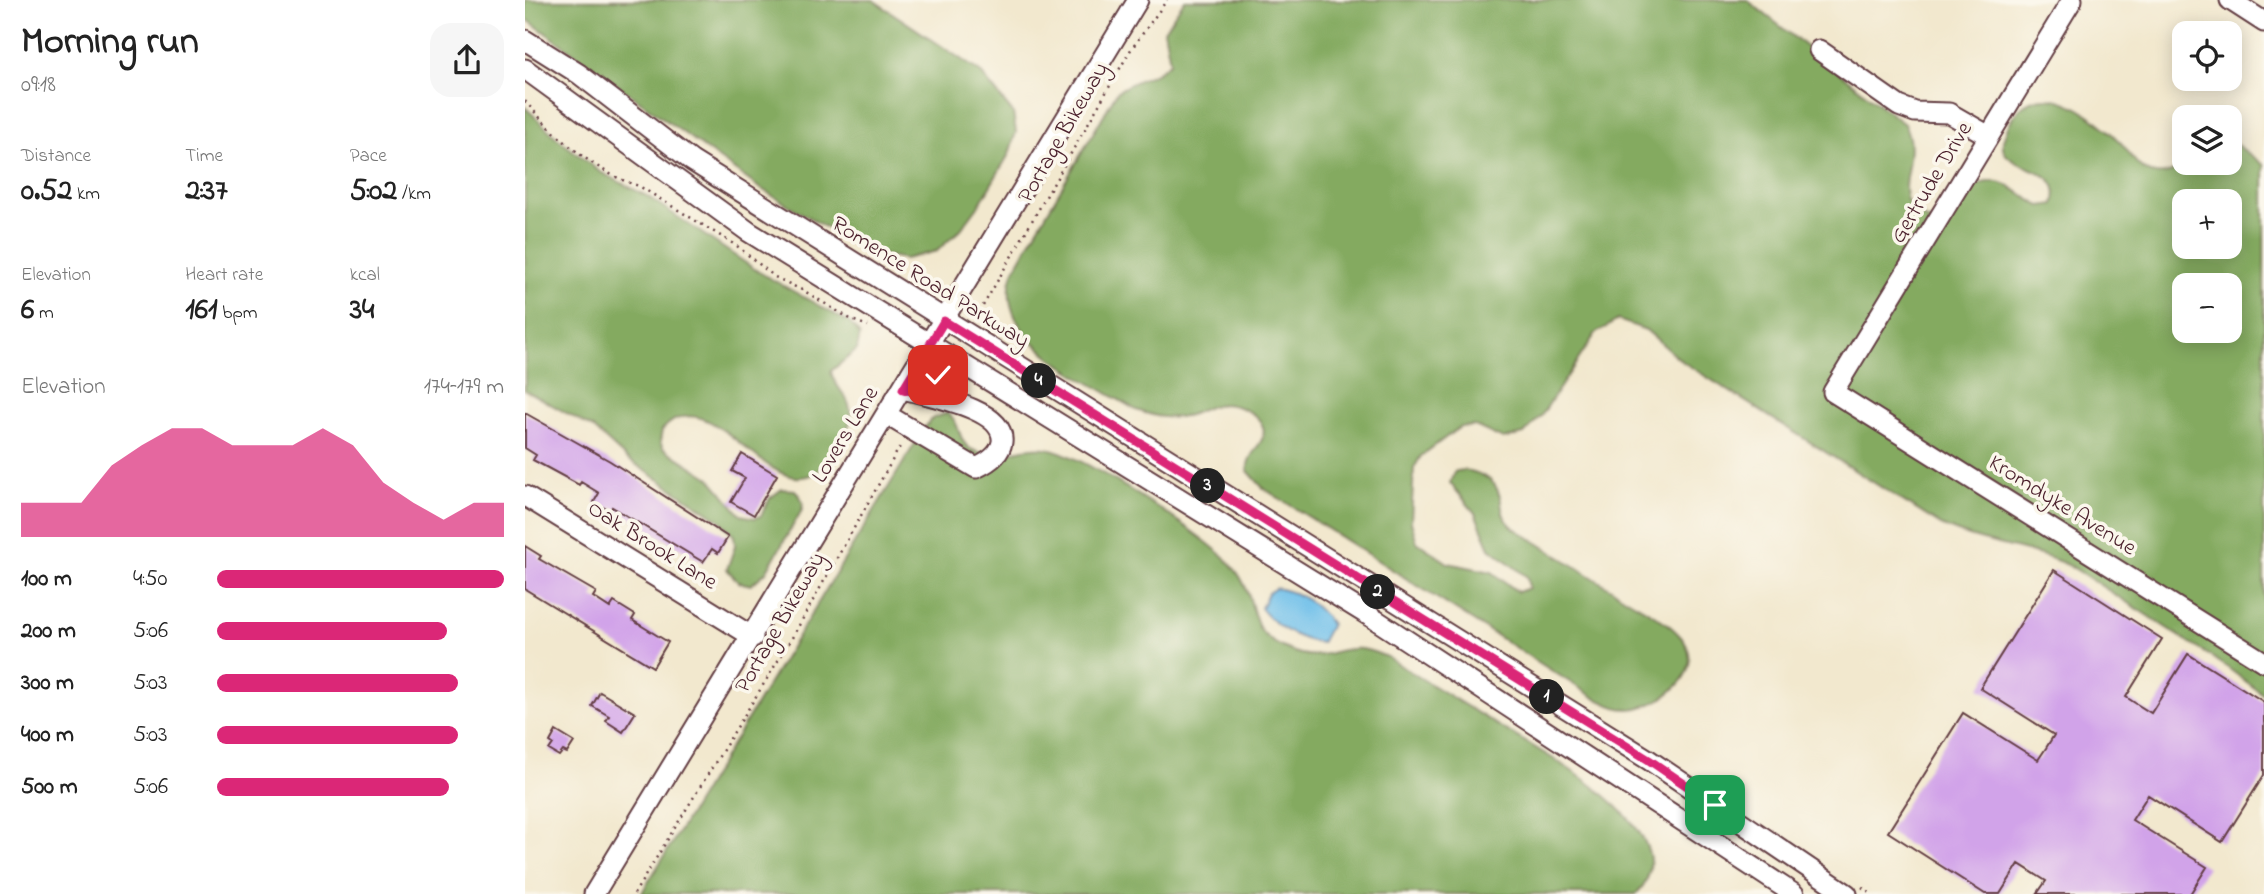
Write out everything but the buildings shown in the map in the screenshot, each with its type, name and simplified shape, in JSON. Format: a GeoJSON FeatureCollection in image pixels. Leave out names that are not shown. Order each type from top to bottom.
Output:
{"type":"FeatureCollection","features":[{"type":"Feature","properties":{"kind":"street","name":"Lovers Lane"},"geometry":{"type":"LineString","coordinates":[[594,894],[753,637],[1138,0]]}},
{"type":"Feature","properties":{"kind":"street","name":"Gertrude Drive"},"geometry":{"type":"LineString","coordinates":[[1833,392],[2072,0]]}},
{"type":"Feature","properties":{"kind":"street"},"geometry":{"type":"LineString","coordinates":[[2230,0],[2264,22]]}},
{"type":"Feature","properties":{"kind":"street","name":"Romence Road Parkway"},"geometry":{"type":"LineString","coordinates":[[525,40],[579,74],[692,161],[1649,760],[1847,894]]}},
{"type":"Feature","properties":{"kind":"street"},"geometry":{"type":"LineString","coordinates":[[1819,50],[1899,106],[1915,112],[1949,113],[1989,136]]}},
{"type":"Feature","properties":{"kind":"street"},"geometry":{"type":"LineString","coordinates":[[525,69],[730,219],[929,345],[1376,620],[1794,894]]}},
{"type":"Feature","properties":{"kind":"street"},"geometry":{"type":"LineString","coordinates":[[887,415],[976,468],[987,463],[1001,448],[1003,434],[995,422],[974,409],[903,389]]}},
{"type":"Feature","properties":{"kind":"street","name":"Kromdyke Avenue"},"geometry":{"type":"LineString","coordinates":[[1833,392],[2264,662]]}},
{"type":"Feature","properties":{"kind":"street","name":"Oak Brook Lane"},"geometry":{"type":"LineString","coordinates":[[525,496],[753,637]]}},
{"type":"Feature","properties":{"kind":"street"},"geometry":{"type":"LineString","coordinates":[[1632,788],[1649,760]]}},
{"type":"Feature","properties":{"kind":"path","name":"Portage Bikeway"},"geometry":{"type":"LineString","coordinates":[[971,320],[976,318],[1130,51],[1167,0]]}},
{"type":"Feature","properties":{"kind":"path"},"geometry":{"type":"LineString","coordinates":[[525,101],[538,117],[600,168],[622,181],[639,186],[737,246],[775,277],[852,320],[880,329]]}},
{"type":"Feature","properties":{"kind":"path"},"geometry":{"type":"LineString","coordinates":[[928,396],[943,365]]}},
{"type":"Feature","properties":{"kind":"path","name":"Portage Bikeway"},"geometry":{"type":"LineString","coordinates":[[634,894],[789,643],[910,429]]}},
{"type":"Feature","properties":{"kind":"green space"},"geometry":{"type":"Polygon","coordinates":[[[525,0],[873,0],[980,72],[1013,113],[1016,132],[1009,154],[981,202],[961,229],[937,251],[905,259],[878,254],[852,243],[758,187],[525,18],[525,0]]]}},
{"type":"Feature","properties":{"kind":"green space"},"geometry":{"type":"Polygon","coordinates":[[[1185,0],[1747,0],[1904,124],[1910,152],[1905,191],[1908,202],[1916,212],[1931,221],[1963,193],[1992,181],[2007,185],[2041,206],[2054,204],[2055,190],[2050,180],[2018,163],[2003,149],[2004,137],[2014,115],[2027,103],[2042,98],[2058,100],[2091,117],[2121,143],[2142,168],[2156,174],[2172,171],[2172,175],[2242,175],[2242,149],[2264,165],[2264,695],[2224,665],[2072,567],[1941,525],[1683,362],[1646,330],[1618,320],[1596,333],[1541,416],[1524,434],[1503,439],[1475,426],[1460,427],[1421,456],[1414,468],[1411,522],[1417,542],[1448,563],[1492,572],[1518,592],[1529,588],[1527,577],[1490,548],[1475,513],[1450,483],[1454,472],[1471,471],[1494,484],[1500,495],[1505,518],[1514,528],[1654,615],[1681,637],[1688,650],[1689,662],[1686,674],[1668,694],[1643,707],[1630,709],[1616,707],[1595,698],[1263,488],[1248,471],[1250,459],[1264,433],[1260,421],[1250,412],[1222,404],[1172,418],[1136,410],[1070,371],[1028,337],[1015,317],[1010,295],[1014,270],[1117,92],[1170,62],[1164,30],[1185,0]]]}},
{"type":"Feature","properties":{"kind":"green space"},"geometry":{"type":"Polygon","coordinates":[[[525,107],[557,138],[600,172],[647,196],[759,272],[850,323],[860,335],[857,350],[831,371],[849,404],[851,415],[848,427],[833,453],[813,474],[792,477],[771,467],[727,432],[705,419],[683,417],[662,430],[660,442],[663,448],[710,478],[741,515],[755,518],[761,516],[770,498],[782,489],[795,490],[800,497],[802,510],[766,572],[751,585],[738,582],[727,569],[735,546],[734,536],[721,521],[626,458],[593,428],[525,390],[525,107]]]}},
{"type":"Feature","properties":{"kind":"green space"},"geometry":{"type":"Polygon","coordinates":[[[947,413],[955,421],[964,442],[973,450],[1001,454],[1037,447],[1061,452],[1102,473],[1187,528],[1220,553],[1236,571],[1249,595],[1257,623],[1266,637],[1276,644],[1300,654],[1319,655],[1362,649],[1387,657],[1575,773],[1630,820],[1646,845],[1650,870],[1636,894],[641,894],[925,427],[933,418],[947,413]]]}},
{"type":"Feature","properties":{"kind":"water"},"geometry":{"type":"Polygon","coordinates":[[[1276,588],[1307,600],[1331,624],[1321,643],[1288,631],[1273,621],[1261,608],[1268,593],[1276,588]]]}},
{"type":"Feature","properties":{"kind":"route"},"geometry":{"type":"LineString","coordinates":[[938,375],[928,396],[903,389],[944,321],[1649,760],[1715,805]]}}]}
